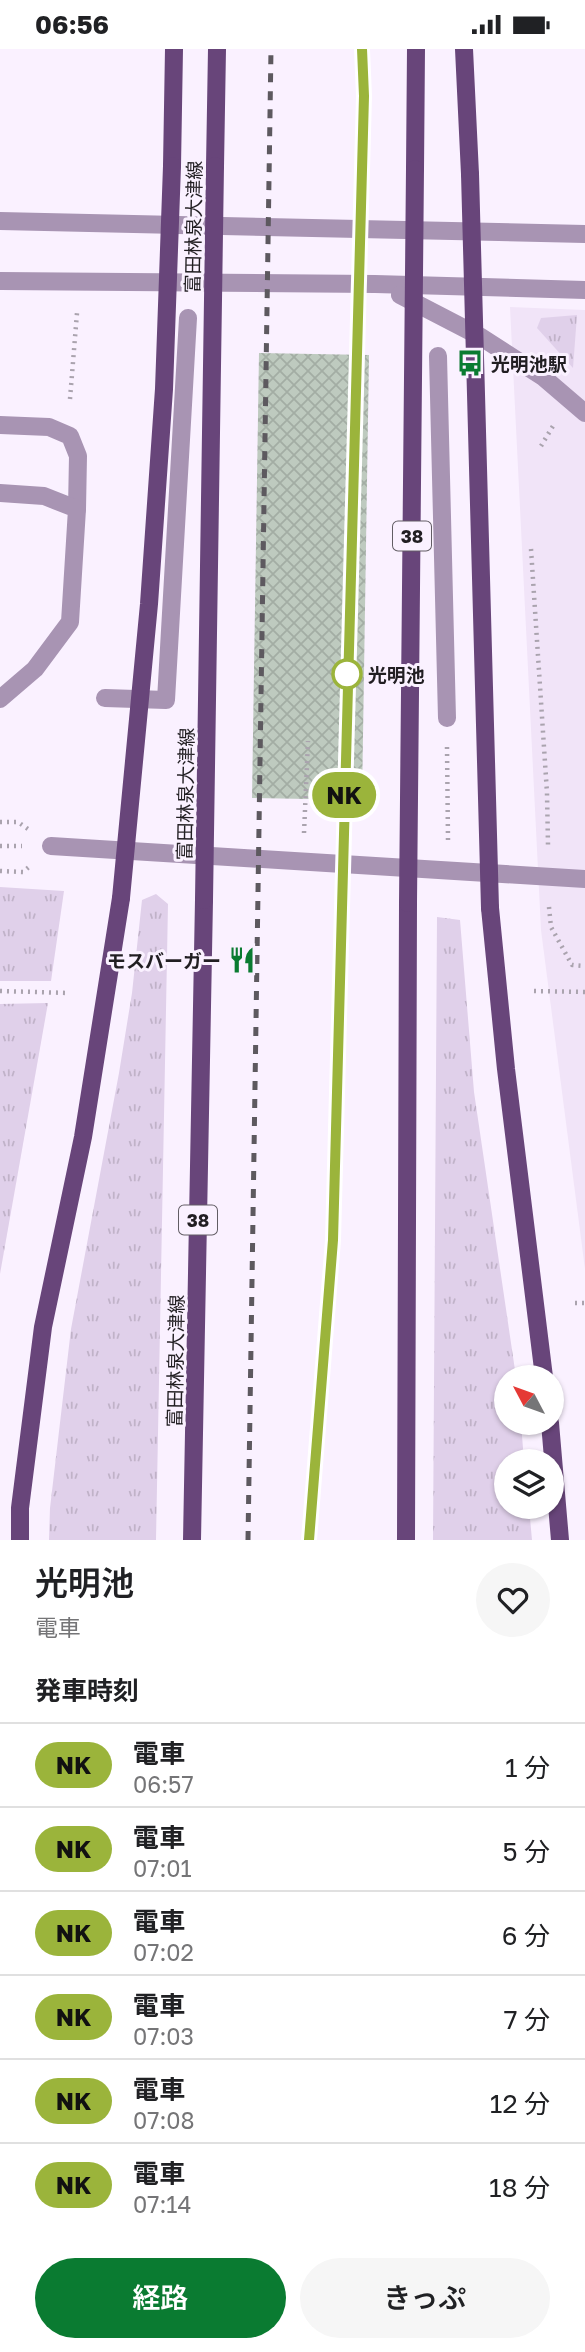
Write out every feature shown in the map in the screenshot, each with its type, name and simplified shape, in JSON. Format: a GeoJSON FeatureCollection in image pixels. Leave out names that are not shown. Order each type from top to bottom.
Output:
{"type":"FeatureCollection","features":[{"type":"Feature","properties":{"kind":"main road"},"geometry":{"type":"LineString","coordinates":[[20,1540],[20,1508],[43,1327],[83,1137],[121,898],[149,604],[162,429],[174,49]]}},
{"type":"Feature","properties":{"kind":"main road","name":"富田林泉大津線"},"geometry":{"type":"LineString","coordinates":[[192,1540],[217,49]]}},
{"type":"Feature","properties":{"kind":"main road","name":"38"},"geometry":{"type":"LineString","coordinates":[[406,1540],[408,903],[416,49]]}},
{"type":"Feature","properties":{"kind":"main road"},"geometry":{"type":"LineString","coordinates":[[464,49],[470,174],[490,908],[506,1069],[543,1365]]}},
{"type":"Feature","properties":{"kind":"main road"},"geometry":{"type":"LineString","coordinates":[[551,1435],[560,1540]]}},
{"type":"Feature","properties":{"kind":"street"},"geometry":{"type":"LineString","coordinates":[[0,221],[585,234]]}},
{"type":"Feature","properties":{"kind":"street"},"geometry":{"type":"LineString","coordinates":[[0,281],[375,284],[585,290]]}},
{"type":"Feature","properties":{"kind":"street"},"geometry":{"type":"LineString","coordinates":[[375,284],[430,309],[481,337],[543,377],[585,413]]}},
{"type":"Feature","properties":{"kind":"street"},"geometry":{"type":"LineString","coordinates":[[105,698],[166,700],[188,318]]}},
{"type":"Feature","properties":{"kind":"street"},"geometry":{"type":"LineString","coordinates":[[438,356],[447,718]]}},
{"type":"Feature","properties":{"kind":"street"},"geometry":{"type":"LineString","coordinates":[[0,425],[49,427],[70,436],[78,456],[70,622],[36,669],[0,699]]}},
{"type":"Feature","properties":{"kind":"street"},"geometry":{"type":"LineString","coordinates":[[0,493],[44,496],[77,509]]}},
{"type":"Feature","properties":{"kind":"street"},"geometry":{"type":"LineString","coordinates":[[51,846],[585,879]]}},
{"type":"Feature","properties":{"kind":"path"},"geometry":{"type":"LineString","coordinates":[[71,399],[77,313]]}},
{"type":"Feature","properties":{"kind":"path"},"geometry":{"type":"LineString","coordinates":[[541,446],[553,426]]}},
{"type":"Feature","properties":{"kind":"path"},"geometry":{"type":"LineString","coordinates":[[531,549],[547,793]]}},
{"type":"Feature","properties":{"kind":"path"},"geometry":{"type":"LineString","coordinates":[[447,718],[447,869]]}},
{"type":"Feature","properties":{"kind":"path"},"geometry":{"type":"LineString","coordinates":[[304,862],[308,741]]}},
{"type":"Feature","properties":{"kind":"path"},"geometry":{"type":"LineString","coordinates":[[549,904],[551,927],[572,965],[585,965]]}},
{"type":"Feature","properties":{"kind":"path"},"geometry":{"type":"LineString","coordinates":[[0,991],[69,993]]}},
{"type":"Feature","properties":{"kind":"path"},"geometry":{"type":"LineString","coordinates":[[534,991],[585,992]]}},
{"type":"Feature","properties":{"kind":"path"},"geometry":{"type":"LineString","coordinates":[[575,1304],[585,1303]]}},
{"type":"Feature","properties":{"kind":"shaded area"},"geometry":{"type":"Polygon","coordinates":[[[510,307],[585,310],[585,1269],[541,930],[510,307]]]}},
{"type":"Feature","properties":{"kind":"green space"},"geometry":{"type":"Polygon","coordinates":[[[577,315],[573,368],[537,328],[541,318],[577,315]]]}},
{"type":"Feature","properties":{"kind":"green space"},"geometry":{"type":"Polygon","coordinates":[[[0,887],[64,891],[51,981],[0,981],[0,887]]]}},
{"type":"Feature","properties":{"kind":"green space"},"geometry":{"type":"Polygon","coordinates":[[[156,894],[168,904],[156,1540],[49,1540],[50,1508],[71,1329],[119,1073],[132,993],[142,900],[156,894]]]}},
{"type":"Feature","properties":{"kind":"green space"},"geometry":{"type":"Polygon","coordinates":[[[437,917],[460,920],[474,1092],[514,1365],[494,1365],[494,1435],[522,1435],[523,1449],[494,1449],[494,1519],[530,1519],[532,1540],[433,1540],[437,917]]]}},
{"type":"Feature","properties":{"kind":"green space"},"geometry":{"type":"Polygon","coordinates":[[[48,1003],[0,1274],[0,1004],[48,1003]]]}},
{"type":"Feature","properties":{"kind":"building"},"geometry":{"type":"Polygon","coordinates":[[[259,353],[369,355],[362,800],[252,798],[259,353]]]}},
{"type":"Feature","properties":{"kind":"railway"},"geometry":{"type":"LineString","coordinates":[[248,1540],[271,49]]}},
{"type":"Feature","properties":{"kind":"railway"},"geometry":{"type":"LineString","coordinates":[[309,1540],[333,1240],[364,96],[362,49]]}},
{"type":"Feature","properties":{"kind":"train","name":"NK"},"geometry":{"type":"LineString","coordinates":[[309,1540],[333,1240],[364,96],[362,49]]}},
{"type":"Feature","properties":{"kind":"place","name":"光明池駅"},"geometry":{"type":"Point","coordinates":[470,363]}},
{"type":"Feature","properties":{"kind":"place","name":"光明池"},"geometry":{"type":"Point","coordinates":[347,674]}},
{"type":"Feature","properties":{"kind":"place","name":"モスバーガー"},"geometry":{"type":"Point","coordinates":[242,960]}}]}
